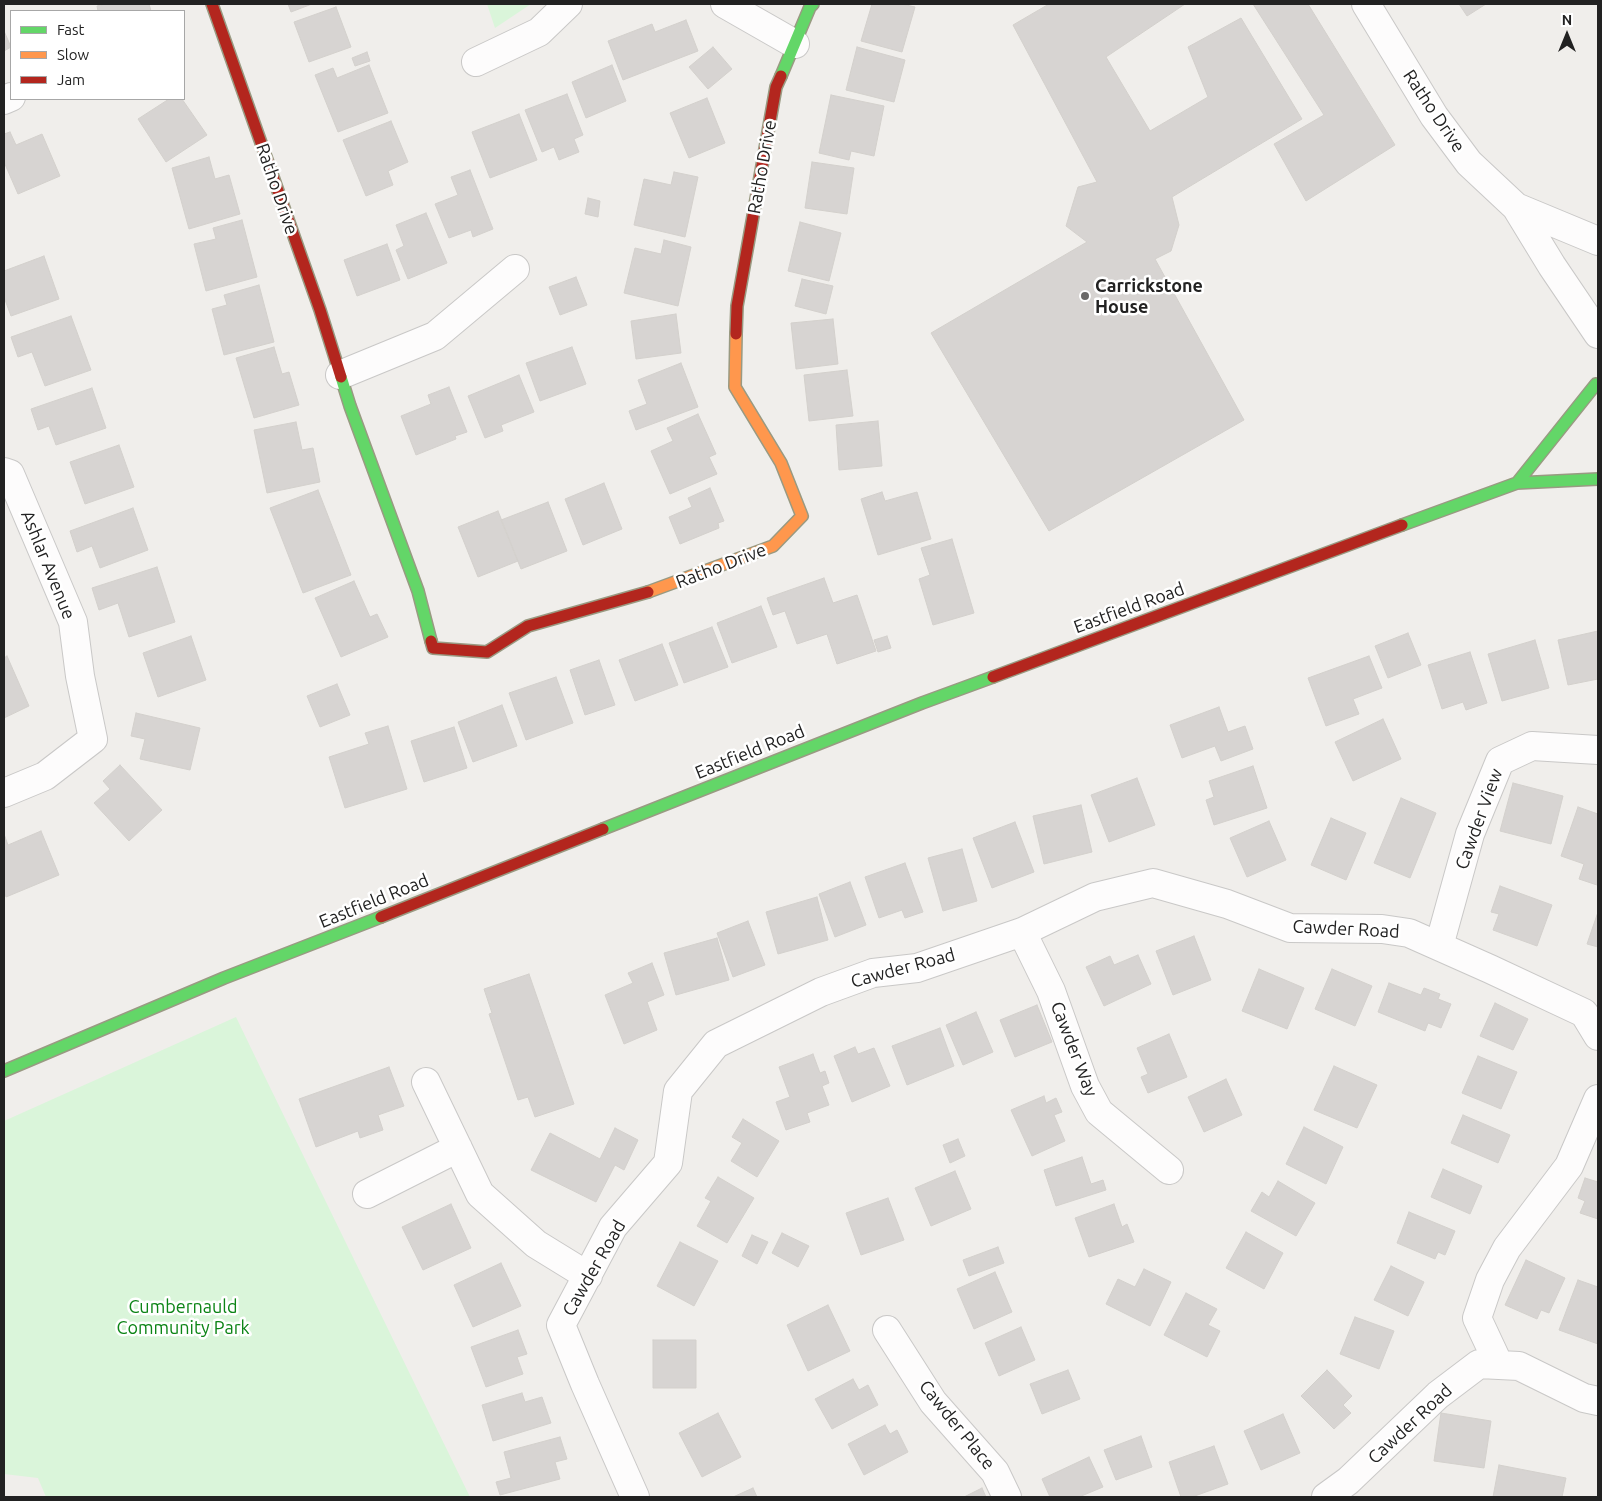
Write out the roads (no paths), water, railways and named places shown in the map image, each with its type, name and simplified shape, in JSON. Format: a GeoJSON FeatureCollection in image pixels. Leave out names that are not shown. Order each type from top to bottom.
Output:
{"type":"FeatureCollection","features":[{"type":"Feature","properties":{"kind":"street","name":"Ratho Drive"},"geometry":{"type":"LineString","coordinates":[[212,4],[320,310],[350,406],[418,591],[433,648],[487,652],[528,626],[659,589],[773,546],[802,516],[781,464],[735,387],[737,306],[776,88],[810,7],[813,4]]}},
{"type":"Feature","properties":{"kind":"street"},"geometry":{"type":"LineString","coordinates":[[476,62],[539,32],[568,4]]}},
{"type":"Feature","properties":{"kind":"street"},"geometry":{"type":"LineString","coordinates":[[725,4],[795,44]]}},
{"type":"Feature","properties":{"kind":"street","name":"Ratho Drive"},"geometry":{"type":"LineString","coordinates":[[1366,4],[1434,116],[1469,163],[1516,208],[1598,334]]}},
{"type":"Feature","properties":{"kind":"street","name":"Ratho Drive"},"geometry":{"type":"LineString","coordinates":[[1516,208],[1598,241]]}},
{"type":"Feature","properties":{"kind":"street"},"geometry":{"type":"LineString","coordinates":[[340,375],[435,336],[515,270]]}},
{"type":"Feature","properties":{"kind":"street"},"geometry":{"type":"LineString","coordinates":[[1517,483],[1596,379],[1598,399]]}},
{"type":"Feature","properties":{"kind":"street","name":"Ashlar Avenue"},"geometry":{"type":"LineString","coordinates":[[4,472],[10,474],[73,622],[80,676],[93,739],[45,776],[4,793]]}},
{"type":"Feature","properties":{"kind":"street","name":"Eastfield Road"},"geometry":{"type":"LineString","coordinates":[[4,1071],[224,978],[279,958],[922,703],[1517,483],[1598,479]]}},
{"type":"Feature","properties":{"kind":"street","name":"Cawder View"},"geometry":{"type":"LineString","coordinates":[[1439,946],[1470,834],[1500,762],[1532,746],[1598,750]]}},
{"type":"Feature","properties":{"kind":"street","name":"Cawder Road"},"geometry":{"type":"LineString","coordinates":[[635,1497],[585,1384],[562,1325],[614,1227],[668,1163],[678,1091],[716,1044],[820,992],[872,972],[916,968],[1022,932],[1095,897],[1153,883],[1227,904],[1290,928],[1382,929],[1409,933],[1584,1014],[1598,1036]]}},
{"type":"Feature","properties":{"kind":"street","name":"Cawder Way"},"geometry":{"type":"LineString","coordinates":[[1022,932],[1051,991],[1085,1086],[1099,1112],[1169,1170]]}},
{"type":"Feature","properties":{"kind":"street"},"geometry":{"type":"LineString","coordinates":[[426,1082],[480,1194],[536,1244],[588,1276]]}},
{"type":"Feature","properties":{"kind":"street"},"geometry":{"type":"LineString","coordinates":[[1499,1365],[1477,1318],[1490,1280],[1507,1248],[1569,1166],[1598,1100]]}},
{"type":"Feature","properties":{"kind":"street"},"geometry":{"type":"LineString","coordinates":[[368,1194],[458,1148]]}},
{"type":"Feature","properties":{"kind":"street","name":"Cawder Place"},"geometry":{"type":"LineString","coordinates":[[887,1330],[934,1402],[995,1472],[1007,1497]]}},
{"type":"Feature","properties":{"kind":"street","name":"Cawder Road"},"geometry":{"type":"LineString","coordinates":[[1326,1497],[1348,1481],[1438,1394],[1479,1364],[1519,1366],[1584,1398],[1598,1402]]}},
{"type":"Feature","properties":{"kind":"place","name":"Carrickstone House"},"geometry":{"type":"Point","coordinates":[1085,296]}},
{"type":"Feature","properties":{"kind":"park label","name":"Cumbernauld Community Park"},"geometry":{"type":"Point","coordinates":[183,1317]}}]}
